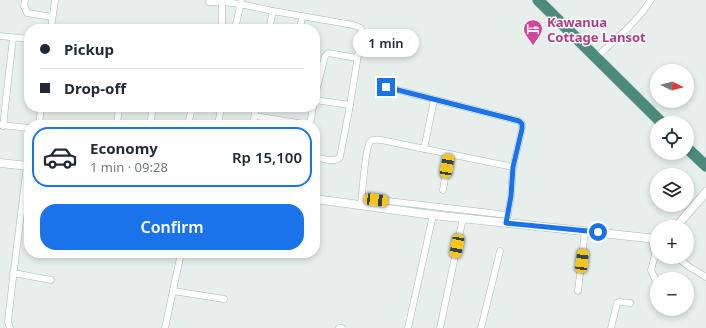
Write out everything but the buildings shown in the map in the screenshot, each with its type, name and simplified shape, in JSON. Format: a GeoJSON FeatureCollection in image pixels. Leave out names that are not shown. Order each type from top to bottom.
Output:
{"type":"FeatureCollection","features":[{"type":"Feature","properties":{"kind":"highway"},"geometry":{"type":"LineString","coordinates":[[538,0],[655,116]]}},
{"type":"Feature","properties":{"kind":"highway"},"geometry":{"type":"LineString","coordinates":[[694,155],[706,166]]}},
{"type":"Feature","properties":{"kind":"street"},"geometry":{"type":"LineString","coordinates":[[25,0],[24,6],[27,13],[52,17]]}},
{"type":"Feature","properties":{"kind":"street"},"geometry":{"type":"LineString","coordinates":[[51,24],[55,0]]}},
{"type":"Feature","properties":{"kind":"street"},"geometry":{"type":"LineString","coordinates":[[595,58],[632,22],[651,0]]}},
{"type":"Feature","properties":{"kind":"street"},"geometry":{"type":"LineString","coordinates":[[209,2],[241,2],[302,17],[358,26],[361,31],[350,105],[339,159],[333,160],[320,158]]}},
{"type":"Feature","properties":{"kind":"street"},"geometry":{"type":"LineString","coordinates":[[222,2],[222,24]]}},
{"type":"Feature","properties":{"kind":"street"},"geometry":{"type":"LineString","coordinates":[[236,24],[241,2]]}},
{"type":"Feature","properties":{"kind":"street"},"geometry":{"type":"LineString","coordinates":[[270,24],[273,11]]}},
{"type":"Feature","properties":{"kind":"street"},"geometry":{"type":"LineString","coordinates":[[301,24],[302,17]]}},
{"type":"Feature","properties":{"kind":"street"},"geometry":{"type":"LineString","coordinates":[[0,36],[24,39]]}},
{"type":"Feature","properties":{"kind":"street"},"geometry":{"type":"LineString","coordinates":[[13,38],[2,125],[24,127]]}},
{"type":"Feature","properties":{"kind":"street"},"geometry":{"type":"LineString","coordinates":[[320,76],[325,56],[328,53],[357,58]]}},
{"type":"Feature","properties":{"kind":"street"},"geometry":{"type":"LineString","coordinates":[[386,87],[519,121],[522,124],[513,167],[511,196],[507,219]]}},
{"type":"Feature","properties":{"kind":"street"},"geometry":{"type":"LineString","coordinates":[[320,96],[350,105]]}},
{"type":"Feature","properties":{"kind":"street"},"geometry":{"type":"LineString","coordinates":[[424,149],[434,100]]}},
{"type":"Feature","properties":{"kind":"street"},"geometry":{"type":"LineString","coordinates":[[254,120],[255,112]]}},
{"type":"Feature","properties":{"kind":"street"},"geometry":{"type":"LineString","coordinates":[[255,116],[279,120]]}},
{"type":"Feature","properties":{"kind":"street"},"geometry":{"type":"LineString","coordinates":[[362,202],[368,148],[372,141],[386,141],[513,167]]}},
{"type":"Feature","properties":{"kind":"street"},"geometry":{"type":"LineString","coordinates":[[443,190],[449,154]]}},
{"type":"Feature","properties":{"kind":"street"},"geometry":{"type":"LineString","coordinates":[[0,163],[24,166]]}},
{"type":"Feature","properties":{"kind":"street"},"geometry":{"type":"LineString","coordinates":[[682,220],[706,192]]}},
{"type":"Feature","properties":{"kind":"street"},"geometry":{"type":"LineString","coordinates":[[10,328],[8,322],[13,273],[24,195]]}},
{"type":"Feature","properties":{"kind":"street"},"geometry":{"type":"LineString","coordinates":[[320,199],[362,202],[507,219],[585,231],[650,238]]}},
{"type":"Feature","properties":{"kind":"street"},"geometry":{"type":"LineString","coordinates":[[362,202],[433,215],[463,218],[507,219]]}},
{"type":"Feature","properties":{"kind":"street"},"geometry":{"type":"LineString","coordinates":[[408,328],[433,215]]}},
{"type":"Feature","properties":{"kind":"street"},"geometry":{"type":"LineString","coordinates":[[440,328],[463,218]]}},
{"type":"Feature","properties":{"kind":"street"},"geometry":{"type":"LineString","coordinates":[[578,291],[585,231]]}},
{"type":"Feature","properties":{"kind":"street"},"geometry":{"type":"LineString","coordinates":[[481,328],[500,251]]}},
{"type":"Feature","properties":{"kind":"street"},"geometry":{"type":"LineString","coordinates":[[165,328],[180,258]]}},
{"type":"Feature","properties":{"kind":"street"},"geometry":{"type":"LineString","coordinates":[[686,264],[706,277]]}},
{"type":"Feature","properties":{"kind":"street"},"geometry":{"type":"LineString","coordinates":[[13,273],[51,280]]}},
{"type":"Feature","properties":{"kind":"street"},"geometry":{"type":"LineString","coordinates":[[173,291],[224,299]]}},
{"type":"Feature","properties":{"kind":"street"},"geometry":{"type":"LineString","coordinates":[[611,328],[617,303],[630,303]]}},
{"type":"Feature","properties":{"kind":"place","name":"Kawanua Cottage Lansot"},"geometry":{"type":"Point","coordinates":[533,46]}},
{"type":"Feature","properties":{"kind":"route"},"geometry":{"type":"LineString","coordinates":[[386,87],[519,121],[522,124],[522,129],[513,167],[511,196],[506,223],[598,232]]}}]}
